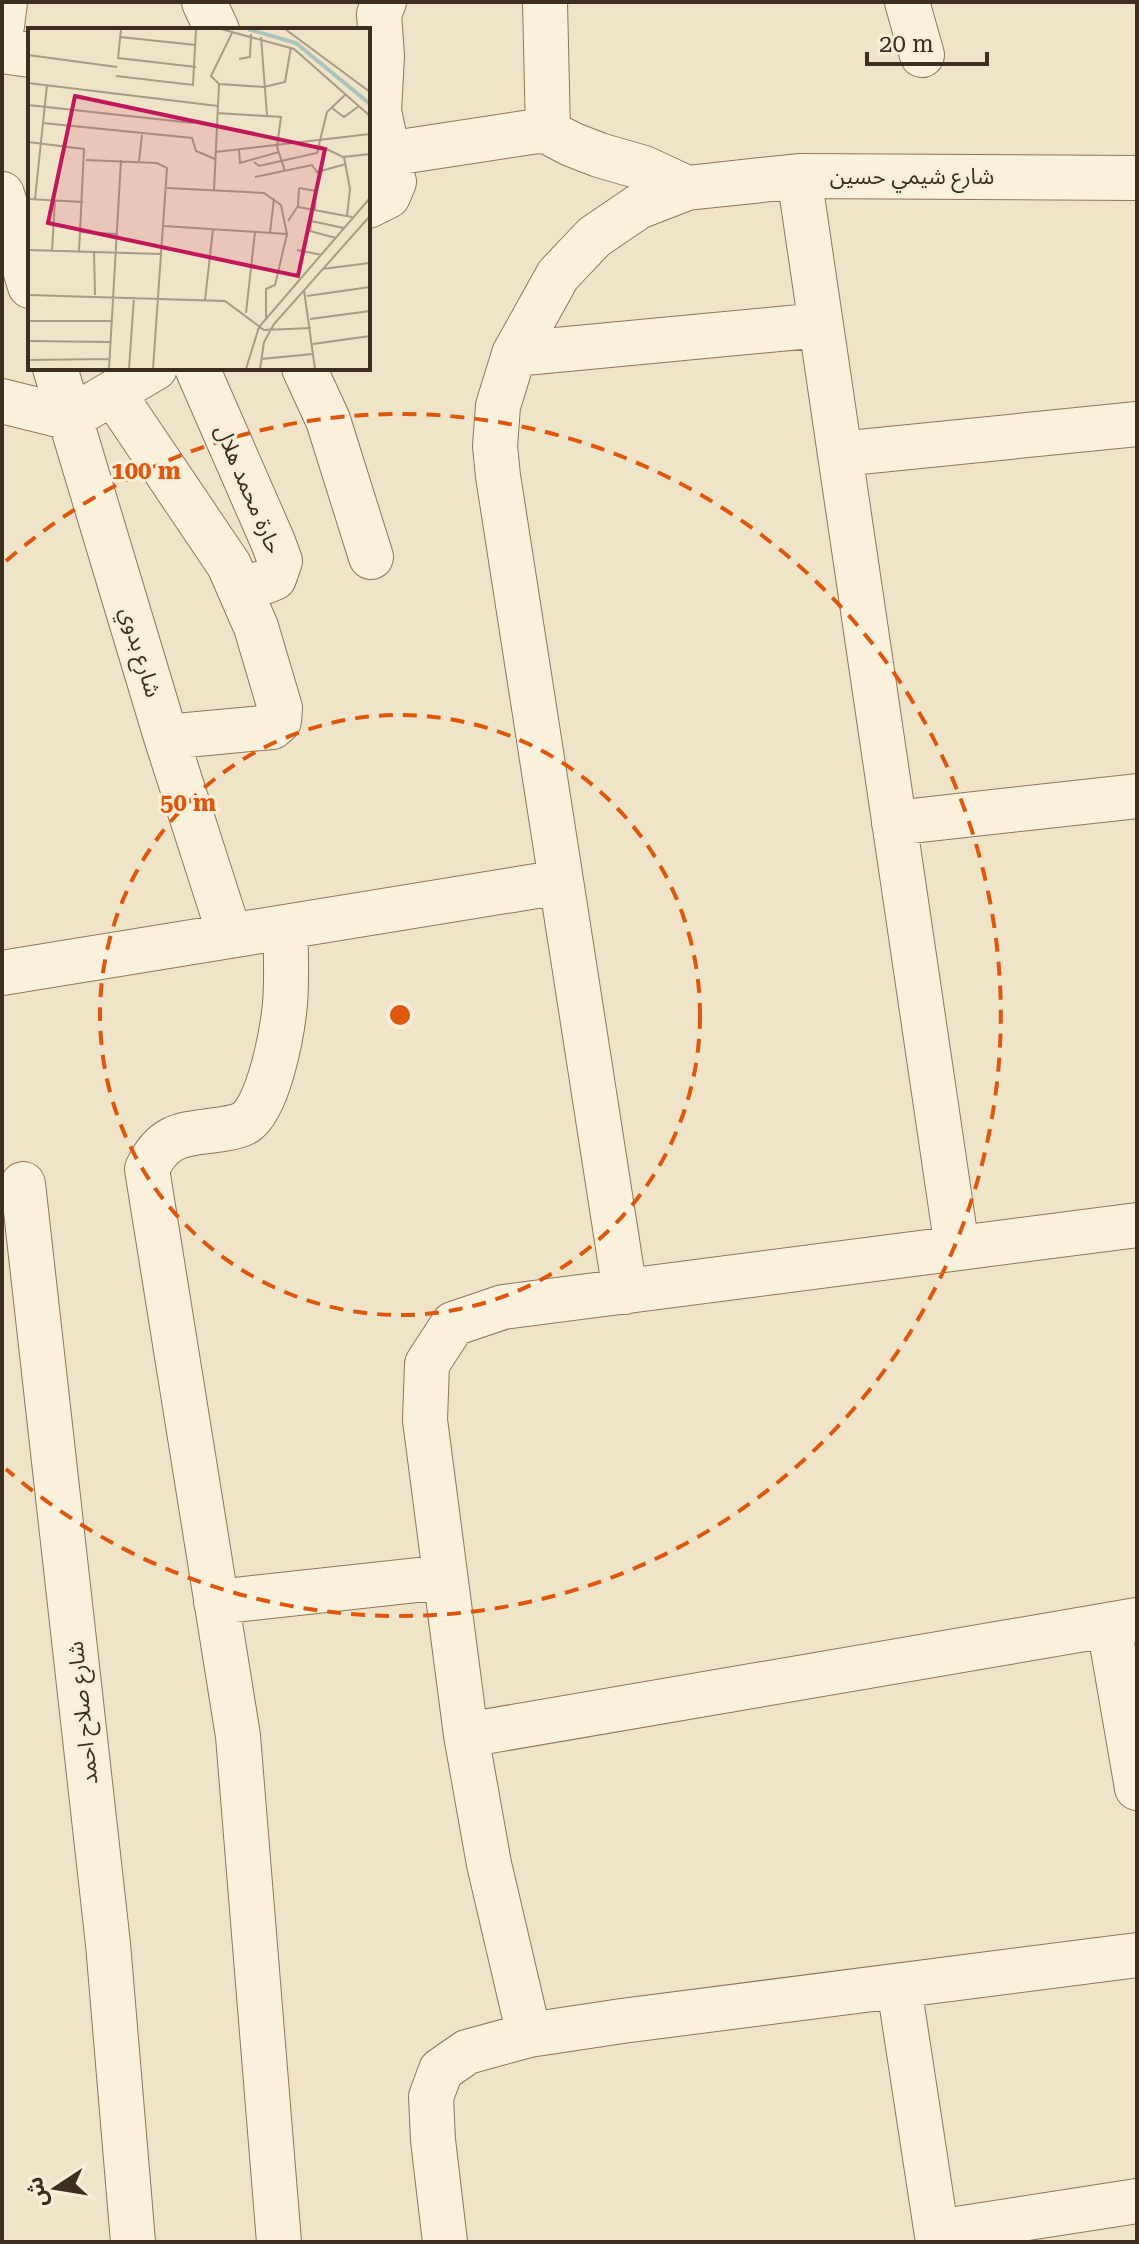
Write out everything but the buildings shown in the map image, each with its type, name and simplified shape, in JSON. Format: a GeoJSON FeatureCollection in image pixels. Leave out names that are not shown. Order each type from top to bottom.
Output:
{"type":"FeatureCollection","features":[{"type":"Feature","properties":{"kind":"street"},"geometry":{"type":"LineString","coordinates":[[2,26],[5,2]]}},
{"type":"Feature","properties":{"kind":"street"},"geometry":{"type":"LineString","coordinates":[[370,205],[388,196],[394,182],[378,94],[382,56],[379,14],[384,2]]}},
{"type":"Feature","properties":{"kind":"street"},"geometry":{"type":"LineString","coordinates":[[545,2],[548,132]]}},
{"type":"Feature","properties":{"kind":"street"},"geometry":{"type":"LineString","coordinates":[[907,2],[922,55]]}},
{"type":"Feature","properties":{"kind":"street"},"geometry":{"type":"LineString","coordinates":[[2,51],[28,55]]}},
{"type":"Feature","properties":{"kind":"street"},"geometry":{"type":"LineString","coordinates":[[387,154],[516,133],[548,132],[571,144],[644,168],[687,188]]}},
{"type":"Feature","properties":{"kind":"street"},"geometry":{"type":"LineString","coordinates":[[799,176],[957,1248]]}},
{"type":"Feature","properties":{"kind":"street","name":"شارع شيمي حسين"},"geometry":{"type":"LineString","coordinates":[[625,1292],[495,446],[498,406],[514,354],[558,275],[594,237],[638,207],[687,188],[799,176],[1137,178]]}},
{"type":"Feature","properties":{"kind":"street"},"geometry":{"type":"LineString","coordinates":[[2,194],[28,279]]}},
{"type":"Feature","properties":{"kind":"street"},"geometry":{"type":"LineString","coordinates":[[514,354],[821,325]]}},
{"type":"Feature","properties":{"kind":"street","name":"شارع بدوي"},"geometry":{"type":"LineString","coordinates":[[56,370],[166,737],[230,936]]}},
{"type":"Feature","properties":{"kind":"street"},"geometry":{"type":"LineString","coordinates":[[2,401],[70,418],[152,370]]}},
{"type":"Feature","properties":{"kind":"street","name":"حارة محمد هلال"},"geometry":{"type":"LineString","coordinates":[[198,370],[280,561],[274,578],[242,591]]}},
{"type":"Feature","properties":{"kind":"street"},"geometry":{"type":"LineString","coordinates":[[305,370],[328,420],[371,557]]}},
{"type":"Feature","properties":{"kind":"street"},"geometry":{"type":"LineString","coordinates":[[113,393],[217,546],[242,591],[280,708],[279,721],[272,727],[166,737]]}},
{"type":"Feature","properties":{"kind":"street"},"geometry":{"type":"LineString","coordinates":[[840,454],[1137,424]]}},
{"type":"Feature","properties":{"kind":"street"},"geometry":{"type":"LineString","coordinates":[[894,823],[1137,796]]}},
{"type":"Feature","properties":{"kind":"street"},"geometry":{"type":"LineString","coordinates":[[2,973],[561,882]]}},
{"type":"Feature","properties":{"kind":"street"},"geometry":{"type":"LineString","coordinates":[[279,2242],[238,1736],[147,1169],[155,1151],[171,1138],[229,1128],[246,1122],[257,1110],[268,1082],[285,1012],[286,927]]}},
{"type":"Feature","properties":{"kind":"street","name":"شارع صلاح احمد"},"geometry":{"type":"LineString","coordinates":[[23,1184],[106,1928],[133,2242]]}},
{"type":"Feature","properties":{"kind":"street"},"geometry":{"type":"LineString","coordinates":[[529,2035],[489,1864],[466,1735],[425,1420],[427,1364],[453,1324],[503,1307],[1137,1225]]}},
{"type":"Feature","properties":{"kind":"street"},"geometry":{"type":"LineString","coordinates":[[216,1602],[445,1577]]}},
{"type":"Feature","properties":{"kind":"street"},"geometry":{"type":"LineString","coordinates":[[466,1735],[1123,1623],[1137,1788]]}},
{"type":"Feature","properties":{"kind":"street"},"geometry":{"type":"LineString","coordinates":[[445,2242],[431,2097],[441,2070],[467,2052],[529,2035],[622,2021],[1137,1955]]}},
{"type":"Feature","properties":{"kind":"street"},"geometry":{"type":"LineString","coordinates":[[899,1987],[937,2237],[1137,2201]]}}]}
